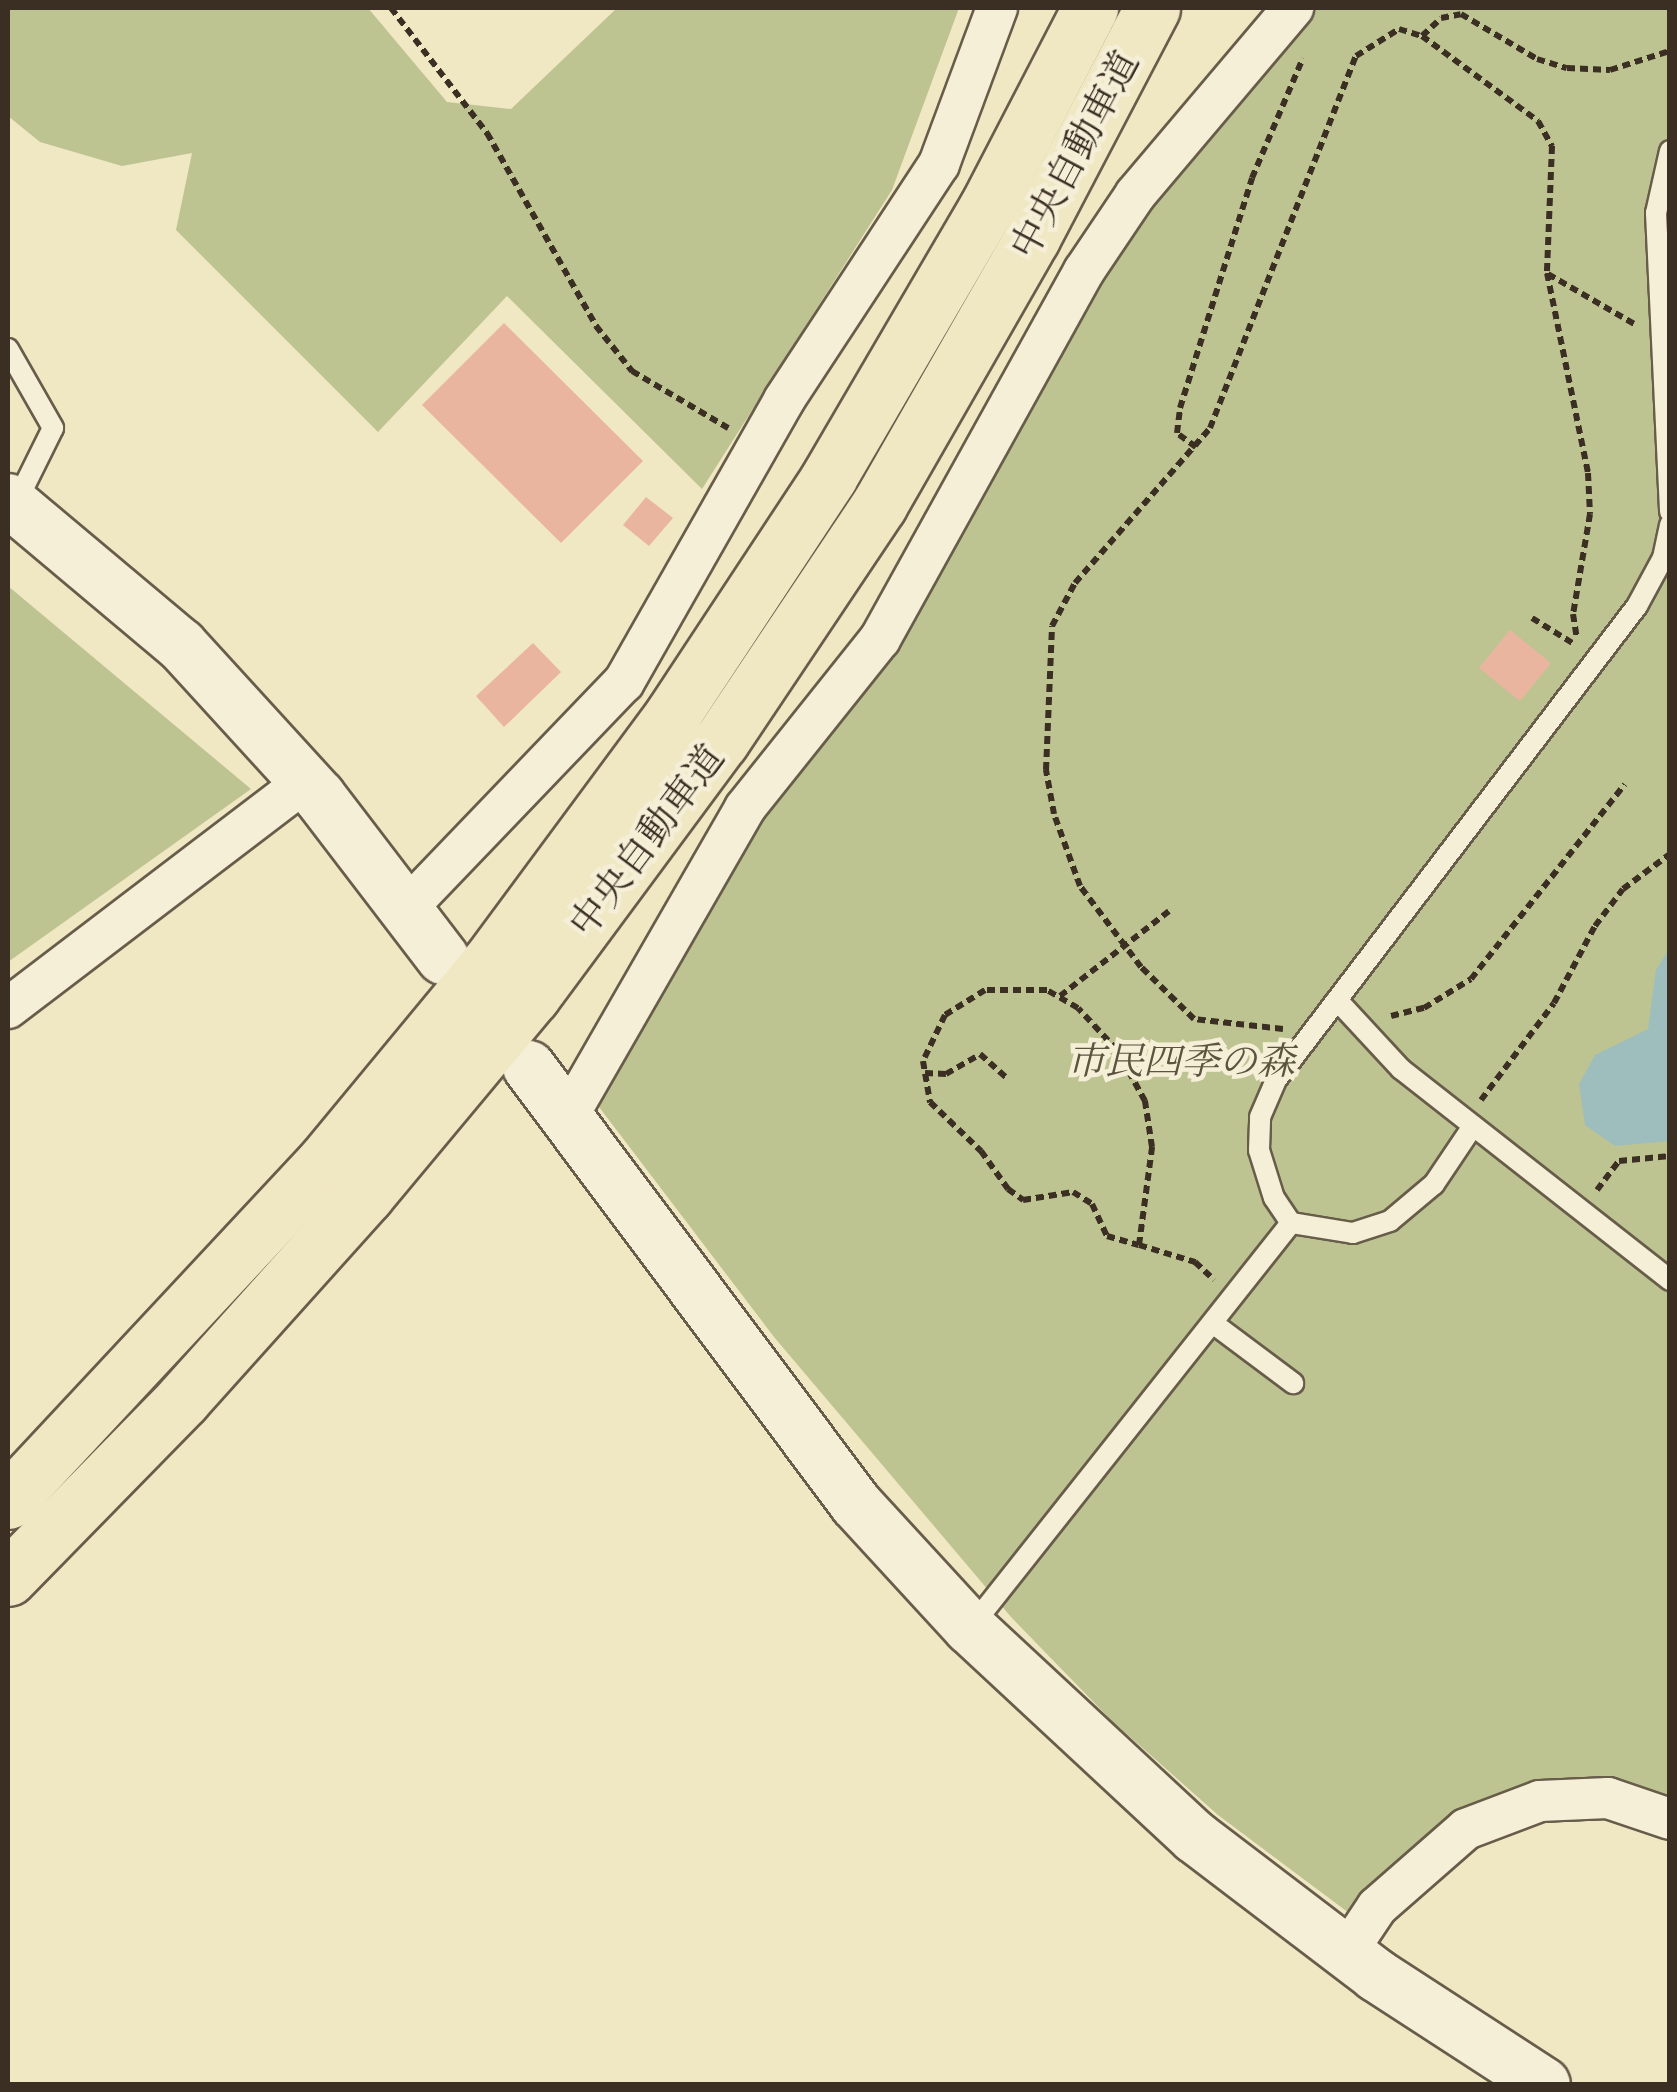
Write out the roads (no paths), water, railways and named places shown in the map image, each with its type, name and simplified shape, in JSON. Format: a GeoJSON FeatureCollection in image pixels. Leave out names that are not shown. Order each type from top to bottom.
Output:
{"type":"FeatureCollection","features":[{"type":"Feature","properties":{"kind":"highway","name":"中央自動車道"},"geometry":{"type":"LineString","coordinates":[[8,1501],[325,1161],[489,964],[673,714],[839,460],[987,207],[1090,8]]}},
{"type":"Feature","properties":{"kind":"highway","name":"中央自動車道"},"geometry":{"type":"LineString","coordinates":[[8,1578],[183,1399],[366,1196],[532,996],[721,741],[889,488],[1032,238],[1152,8]]}},
{"type":"Feature","properties":{"kind":"street"},"geometry":{"type":"LineString","coordinates":[[404,910],[624,682],[758,446],[939,164],[997,8]]}},
{"type":"Feature","properties":{"kind":"street"},"geometry":{"type":"LineString","coordinates":[[568,1116],[745,808],[880,639],[1084,271],[1135,195],[1292,8]]}},
{"type":"Feature","properties":{"kind":"street"},"geometry":{"type":"LineString","coordinates":[[12,502],[181,645],[306,782],[443,958]]}},
{"type":"Feature","properties":{"kind":"street"},"geometry":{"type":"LineString","coordinates":[[8,1008],[306,782]]}},
{"type":"Feature","properties":{"kind":"street"},"geometry":{"type":"LineString","coordinates":[[529,1067],[834,1475],[970,1628],[1194,1836],[1347,1952],[1544,2084]]}},
{"type":"Feature","properties":{"kind":"street"},"geometry":{"type":"LineString","coordinates":[[1347,1952],[1377,1907],[1466,1828],[1540,1801],[1608,1798],[1670,1819]]}},
{"type":"Feature","properties":{"kind":"lane"},"geometry":{"type":"LineString","coordinates":[[1670,151],[1656,213],[1670,512]]}},
{"type":"Feature","properties":{"kind":"lane"},"geometry":{"type":"LineString","coordinates":[[8,349],[53,428],[12,502]]}},
{"type":"Feature","properties":{"kind":"lane"},"geometry":{"type":"LineString","coordinates":[[1469,1123],[1434,1184],[1390,1221],[1353,1233],[1291,1223],[1274,1198],[1259,1150],[1260,1117],[1276,1080],[1586,654],[1637,606],[1662,558],[1670,524]]}},
{"type":"Feature","properties":{"kind":"lane"},"geometry":{"type":"LineString","coordinates":[[1336,1000],[1400,1069],[1670,1280]]}},
{"type":"Feature","properties":{"kind":"lane"},"geometry":{"type":"LineString","coordinates":[[970,1628],[1291,1223]]}},
{"type":"Feature","properties":{"kind":"lane"},"geometry":{"type":"LineString","coordinates":[[1214,1324],[1293,1383]]}},
{"type":"Feature","properties":{"kind":"water"},"geometry":{"type":"Polygon","coordinates":[[[1669,949],[1669,1141],[1615,1146],[1585,1125],[1579,1084],[1595,1055],[1648,1029],[1656,970],[1669,949]]]}},
{"type":"Feature","properties":{"kind":"park label","name":"市民四季の森"},"geometry":{"type":"Point","coordinates":[1181,1062]}}]}
